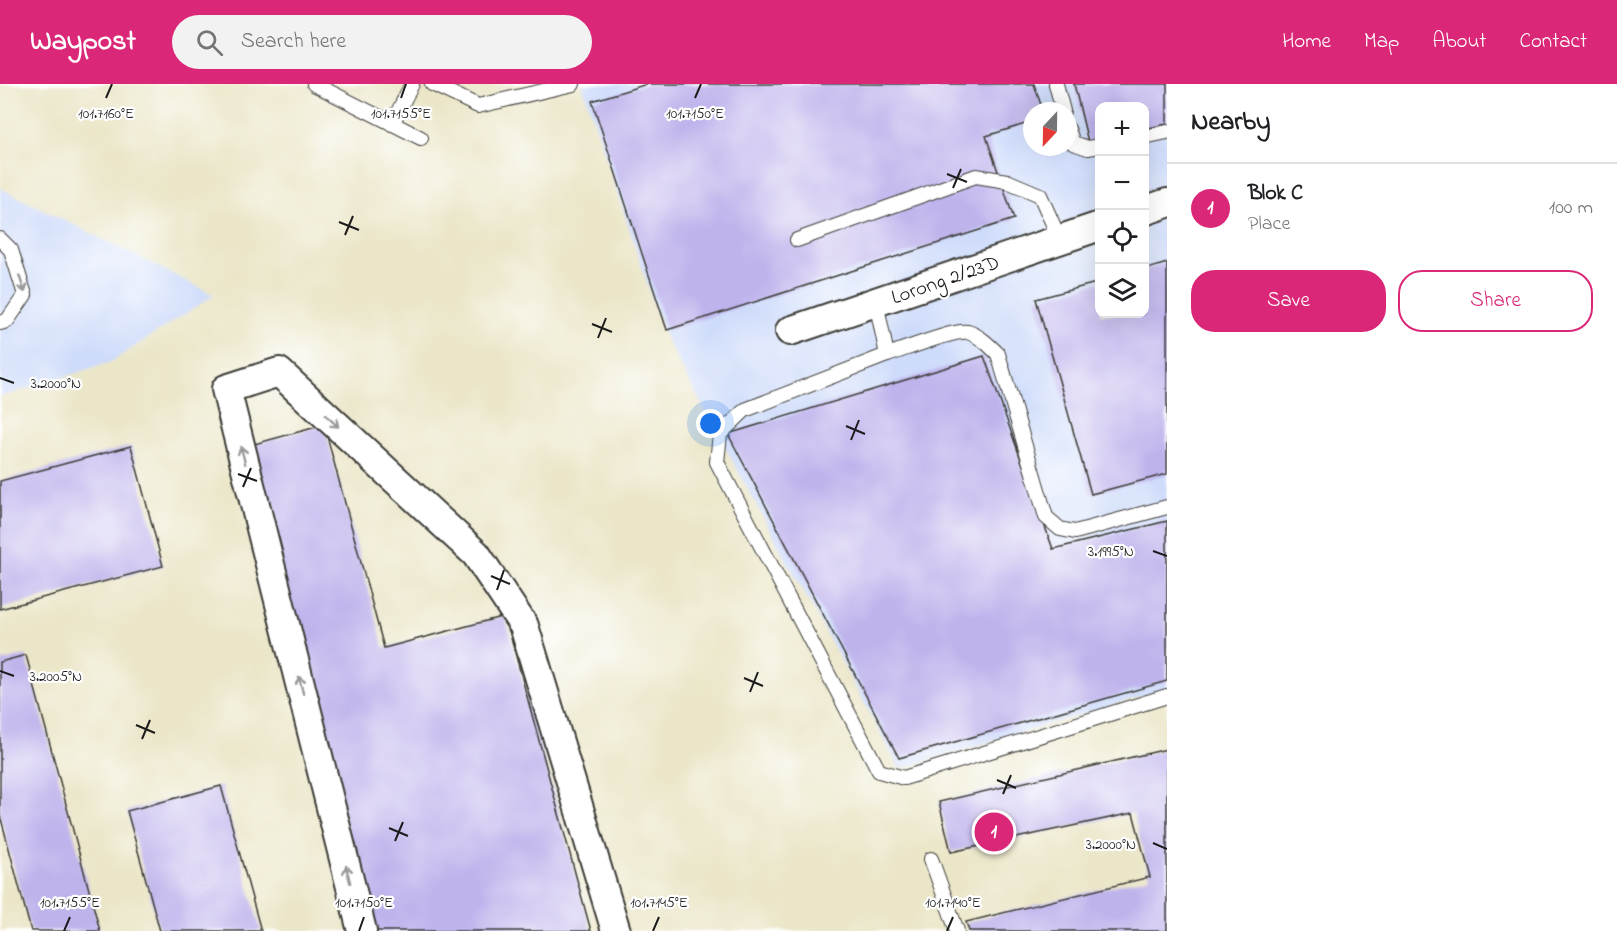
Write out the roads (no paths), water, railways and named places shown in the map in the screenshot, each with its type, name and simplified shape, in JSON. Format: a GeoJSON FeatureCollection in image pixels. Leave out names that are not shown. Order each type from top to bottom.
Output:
{"type":"FeatureCollection","features":[{"type":"Feature","properties":{"kind":"street"},"geometry":{"type":"LineString","coordinates":[[1147,210],[1167,203]]}},
{"type":"Feature","properties":{"kind":"street","name":"Lorong 2/23D"},"geometry":{"type":"LineString","coordinates":[[790,331],[1095,228]]}},
{"type":"Feature","properties":{"kind":"street"},"geometry":{"type":"LineString","coordinates":[[362,931],[226,389],[279,372],[476,554],[524,626],[616,931]]}},
{"type":"Feature","properties":{"kind":"lane"},"geometry":{"type":"LineString","coordinates":[[314,84],[422,138]]}},
{"type":"Feature","properties":{"kind":"lane"},"geometry":{"type":"LineString","coordinates":[[392,124],[412,84]]}},
{"type":"Feature","properties":{"kind":"lane"},"geometry":{"type":"LineString","coordinates":[[432,84],[478,106],[568,85]]}},
{"type":"Feature","properties":{"kind":"lane"},"geometry":{"type":"LineString","coordinates":[[1056,84],[1061,102]]}},
{"type":"Feature","properties":{"kind":"lane"},"geometry":{"type":"LineString","coordinates":[[1149,136],[1167,132]]}},
{"type":"Feature","properties":{"kind":"lane"},"geometry":{"type":"LineString","coordinates":[[1077,144],[1088,148],[1095,147]]}},
{"type":"Feature","properties":{"kind":"lane"},"geometry":{"type":"LineString","coordinates":[[797,240],[975,177],[1006,181],[1040,195],[1059,240]]}},
{"type":"Feature","properties":{"kind":"lane"},"geometry":{"type":"LineString","coordinates":[[0,239],[11,250],[25,295],[7,321],[0,323]]}},
{"type":"Feature","properties":{"kind":"lane"},"geometry":{"type":"LineString","coordinates":[[876,302],[887,355]]}},
{"type":"Feature","properties":{"kind":"lane"},"geometry":{"type":"LineString","coordinates":[[1167,507],[1075,532],[1060,529],[1046,517],[998,354],[985,341],[966,332],[951,334],[887,355],[745,410],[720,434],[717,462],[879,771],[904,778],[1167,696]]}},
{"type":"Feature","properties":{"kind":"lane"},"geometry":{"type":"LineString","coordinates":[[931,858],[957,931]]}},
{"type":"Feature","properties":{"kind":"place","name":"Blok C"},"geometry":{"type":"Point","coordinates":[994,832]}}]}
